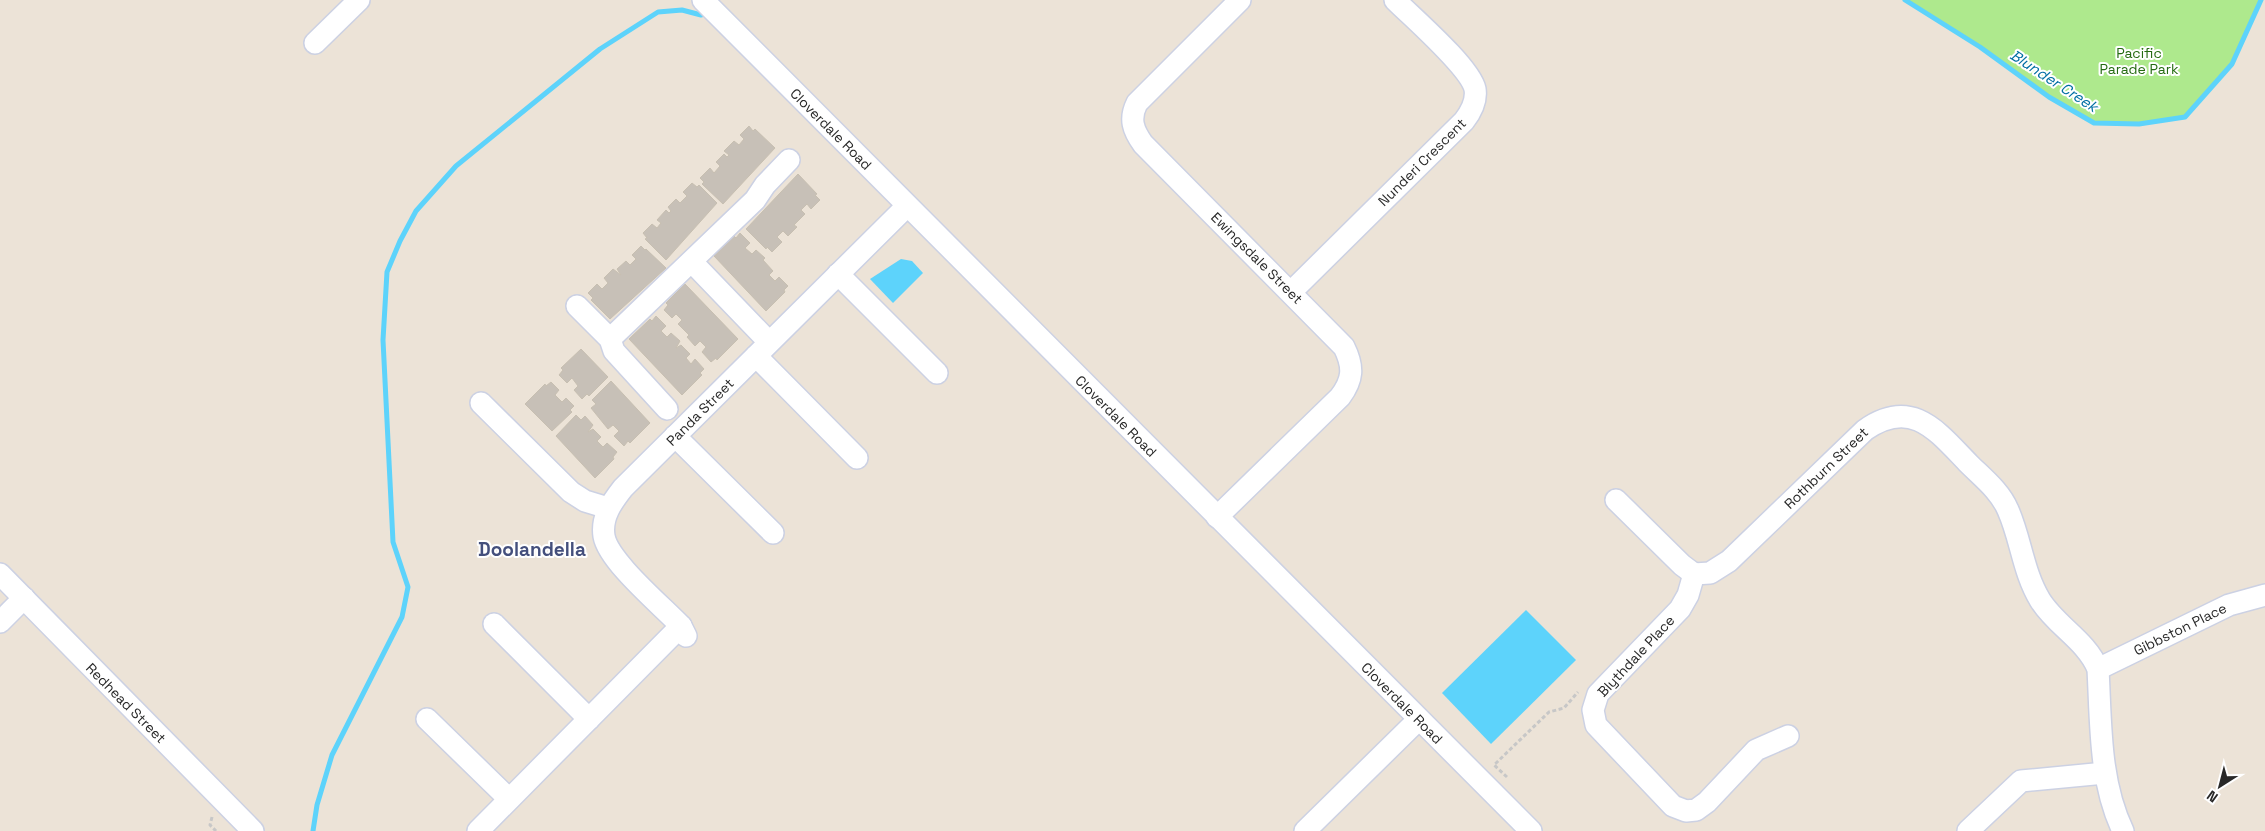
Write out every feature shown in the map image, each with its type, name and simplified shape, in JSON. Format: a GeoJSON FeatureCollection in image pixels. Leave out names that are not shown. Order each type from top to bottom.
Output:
{"type":"FeatureCollection","features":[{"type":"Feature","properties":{"kind":"street"},"geometry":{"type":"LineString","coordinates":[[315,43],[359,0]]}},
{"type":"Feature","properties":{"kind":"street","name":"Cloverdale Road"},"geometry":{"type":"LineString","coordinates":[[703,0],[1418,720],[1531,831]]}},
{"type":"Feature","properties":{"kind":"street","name":"Ewingsdale Street"},"geometry":{"type":"LineString","coordinates":[[1217,517],[1340,397],[1348,387],[1352,368],[1344,347],[1143,144],[1132,126],[1133,111],[1137,103],[1240,0]]}},
{"type":"Feature","properties":{"kind":"street","name":"Nunderi Crescent"},"geometry":{"type":"LineString","coordinates":[[1290,292],[1464,121],[1473,106],[1475,90],[1465,71],[1395,0]]}},
{"type":"Feature","properties":{"kind":"street"},"geometry":{"type":"LineString","coordinates":[[610,339],[755,200],[765,185],[789,160]]}},
{"type":"Feature","properties":{"kind":"street","name":"Panda Street"},"geometry":{"type":"LineString","coordinates":[[589,719],[683,631],[608,549],[604,536],[608,508],[623,488],[907,206]]}},
{"type":"Feature","properties":{"kind":"street"},"geometry":{"type":"LineString","coordinates":[[692,262],[763,349],[857,458]]}},
{"type":"Feature","properties":{"kind":"street"},"geometry":{"type":"LineString","coordinates":[[838,274],[937,374]]}},
{"type":"Feature","properties":{"kind":"street"},"geometry":{"type":"LineString","coordinates":[[577,306],[610,339],[614,351],[667,409]]}},
{"type":"Feature","properties":{"kind":"street"},"geometry":{"type":"LineString","coordinates":[[481,403],[571,492],[585,501],[608,508]]}},
{"type":"Feature","properties":{"kind":"street","name":"Rothburn Street"},"geometry":{"type":"LineString","coordinates":[[1694,574],[1710,573],[1729,561],[1864,430],[1886,418],[1909,417],[1930,425],[1999,494],[2008,510],[2033,587],[2041,602],[2092,654],[2098,669],[2105,773],[2116,817],[2123,831]]}},
{"type":"Feature","properties":{"kind":"street"},"geometry":{"type":"LineString","coordinates":[[675,436],[773,533]]}},
{"type":"Feature","properties":{"kind":"street"},"geometry":{"type":"LineString","coordinates":[[1616,500],[1682,566],[1694,574]]}},
{"type":"Feature","properties":{"kind":"street","name":"Redhead Street"},"geometry":{"type":"LineString","coordinates":[[0,574],[253,831]]}},
{"type":"Feature","properties":{"kind":"street","name":"Blythdale Place"},"geometry":{"type":"LineString","coordinates":[[1694,574],[1688,595],[1680,609],[1598,694],[1593,710],[1596,725],[1673,806],[1686,812],[1696,810],[1707,802],[1756,750],[1788,736]]}},
{"type":"Feature","properties":{"kind":"street","name":"Gibbston Place"},"geometry":{"type":"LineString","coordinates":[[2098,669],[2229,605],[2265,595]]}},
{"type":"Feature","properties":{"kind":"street"},"geometry":{"type":"LineString","coordinates":[[0,622],[24,598]]}},
{"type":"Feature","properties":{"kind":"street"},"geometry":{"type":"LineString","coordinates":[[478,831],[589,719],[494,624]]}},
{"type":"Feature","properties":{"kind":"street"},"geometry":{"type":"LineString","coordinates":[[427,718],[509,799]]}},
{"type":"Feature","properties":{"kind":"street"},"geometry":{"type":"LineString","coordinates":[[1305,831],[1418,720]]}},
{"type":"Feature","properties":{"kind":"street"},"geometry":{"type":"LineString","coordinates":[[1968,831],[2021,782],[2105,773]]}},
{"type":"Feature","properties":{"kind":"path"},"geometry":{"type":"LineString","coordinates":[[1507,777],[1494,765],[1549,712],[1564,708],[1584,683],[1598,694]]}},
{"type":"Feature","properties":{"kind":"green space","name":"Pacific Parade Park"},"geometry":{"type":"Polygon","coordinates":[[[1905,0],[2261,0],[2232,64],[2185,117],[2139,124],[2094,123],[2049,97],[1980,47],[1905,0]]]}},
{"type":"Feature","properties":{"kind":"water"},"geometry":{"type":"Polygon","coordinates":[[[901,259],[912,261],[923,273],[893,303],[870,279],[901,259]]]}},
{"type":"Feature","properties":{"kind":"water"},"geometry":{"type":"Polygon","coordinates":[[[1526,610],[1576,660],[1491,744],[1442,693],[1526,610]]]}},
{"type":"Feature","properties":{"kind":"building"},"geometry":{"type":"Polygon","coordinates":[[[749,126],[753,131],[755,129],[775,148],[723,204],[702,184],[704,182],[700,178],[710,168],[714,173],[720,166],[716,162],[724,154],[727,157],[729,155],[724,151],[734,141],[739,145],[744,139],[740,135],[749,126]]]}},
{"type":"Feature","properties":{"kind":"building"},"geometry":{"type":"Polygon","coordinates":[[[798,174],[817,194],[815,195],[820,200],[811,209],[807,204],[801,210],[805,214],[794,225],[797,227],[788,236],[783,231],[777,237],[782,242],[772,252],[767,247],[766,249],[746,229],[798,174]]]}},
{"type":"Feature","properties":{"kind":"building"},"geometry":{"type":"Polygon","coordinates":[[[692,183],[697,187],[699,185],[717,203],[666,260],[645,239],[647,238],[643,233],[652,224],[657,228],[661,223],[657,220],[666,210],[669,213],[671,211],[668,207],[676,199],[680,203],[687,196],[683,192],[692,183]]]}},
{"type":"Feature","properties":{"kind":"building"},"geometry":{"type":"Polygon","coordinates":[[[740,233],[750,243],[745,248],[752,254],[756,250],[765,258],[763,260],[773,271],[769,275],[775,281],[779,277],[788,286],[784,290],[785,292],[766,311],[714,256],[734,236],[736,238],[740,233]]]}},
{"type":"Feature","properties":{"kind":"building"},"geometry":{"type":"Polygon","coordinates":[[[641,246],[666,268],[610,319],[591,300],[593,298],[588,293],[597,284],[602,289],[608,283],[604,278],[613,269],[621,275],[617,269],[626,261],[630,265],[636,259],[632,255],[641,246]]]}},
{"type":"Feature","properties":{"kind":"building"},"geometry":{"type":"Polygon","coordinates":[[[685,284],[738,339],[717,360],[716,358],[711,362],[702,352],[706,347],[700,341],[695,346],[687,337],[689,335],[678,324],[682,320],[676,314],[672,318],[664,310],[668,305],[666,303],[685,284]]]}},
{"type":"Feature","properties":{"kind":"building"},"geometry":{"type":"Polygon","coordinates":[[[656,316],[666,326],[661,331],[667,337],[671,333],[680,341],[676,348],[681,345],[690,354],[686,358],[691,364],[695,359],[704,369],[700,373],[702,375],[682,395],[629,339],[650,319],[652,321],[656,316]]]}},
{"type":"Feature","properties":{"kind":"building"},"geometry":{"type":"Polygon","coordinates":[[[581,349],[608,377],[589,396],[587,394],[582,399],[574,390],[578,386],[572,378],[567,383],[559,375],[563,370],[561,368],[581,349]]]}},
{"type":"Feature","properties":{"kind":"building"},"geometry":{"type":"Polygon","coordinates":[[[611,381],[650,423],[630,443],[628,441],[624,446],[614,436],[619,431],[613,425],[608,429],[591,408],[596,404],[592,400],[611,381]]]}},
{"type":"Feature","properties":{"kind":"building"},"geometry":{"type":"Polygon","coordinates":[[[551,382],[559,390],[555,395],[562,402],[566,398],[574,406],[570,410],[572,412],[552,431],[525,404],[545,384],[546,386],[551,382]]]}},
{"type":"Feature","properties":{"kind":"building"},"geometry":{"type":"Polygon","coordinates":[[[576,415],[581,420],[585,416],[593,425],[588,432],[593,429],[601,437],[597,441],[603,447],[607,443],[617,452],[613,457],[614,459],[595,478],[556,436],[576,415]]]}},
{"type":"Feature","properties":{"kind":"waterway","name":"Blunder Creek"},"geometry":{"type":"LineString","coordinates":[[1905,0],[1980,47],[2049,97],[2094,123],[2139,124],[2185,117],[2232,64],[2261,0]]}},
{"type":"Feature","properties":{"kind":"waterway"},"geometry":{"type":"LineString","coordinates":[[313,831],[317,805],[332,755],[402,617],[408,587],[393,542],[383,340],[387,272],[400,241],[416,211],[456,166],[600,49],[658,12],[682,10],[701,15]]}},
{"type":"Feature","properties":{"kind":"district","name":"Doolandella"},"geometry":{"type":"Point","coordinates":[532,549]}}]}
